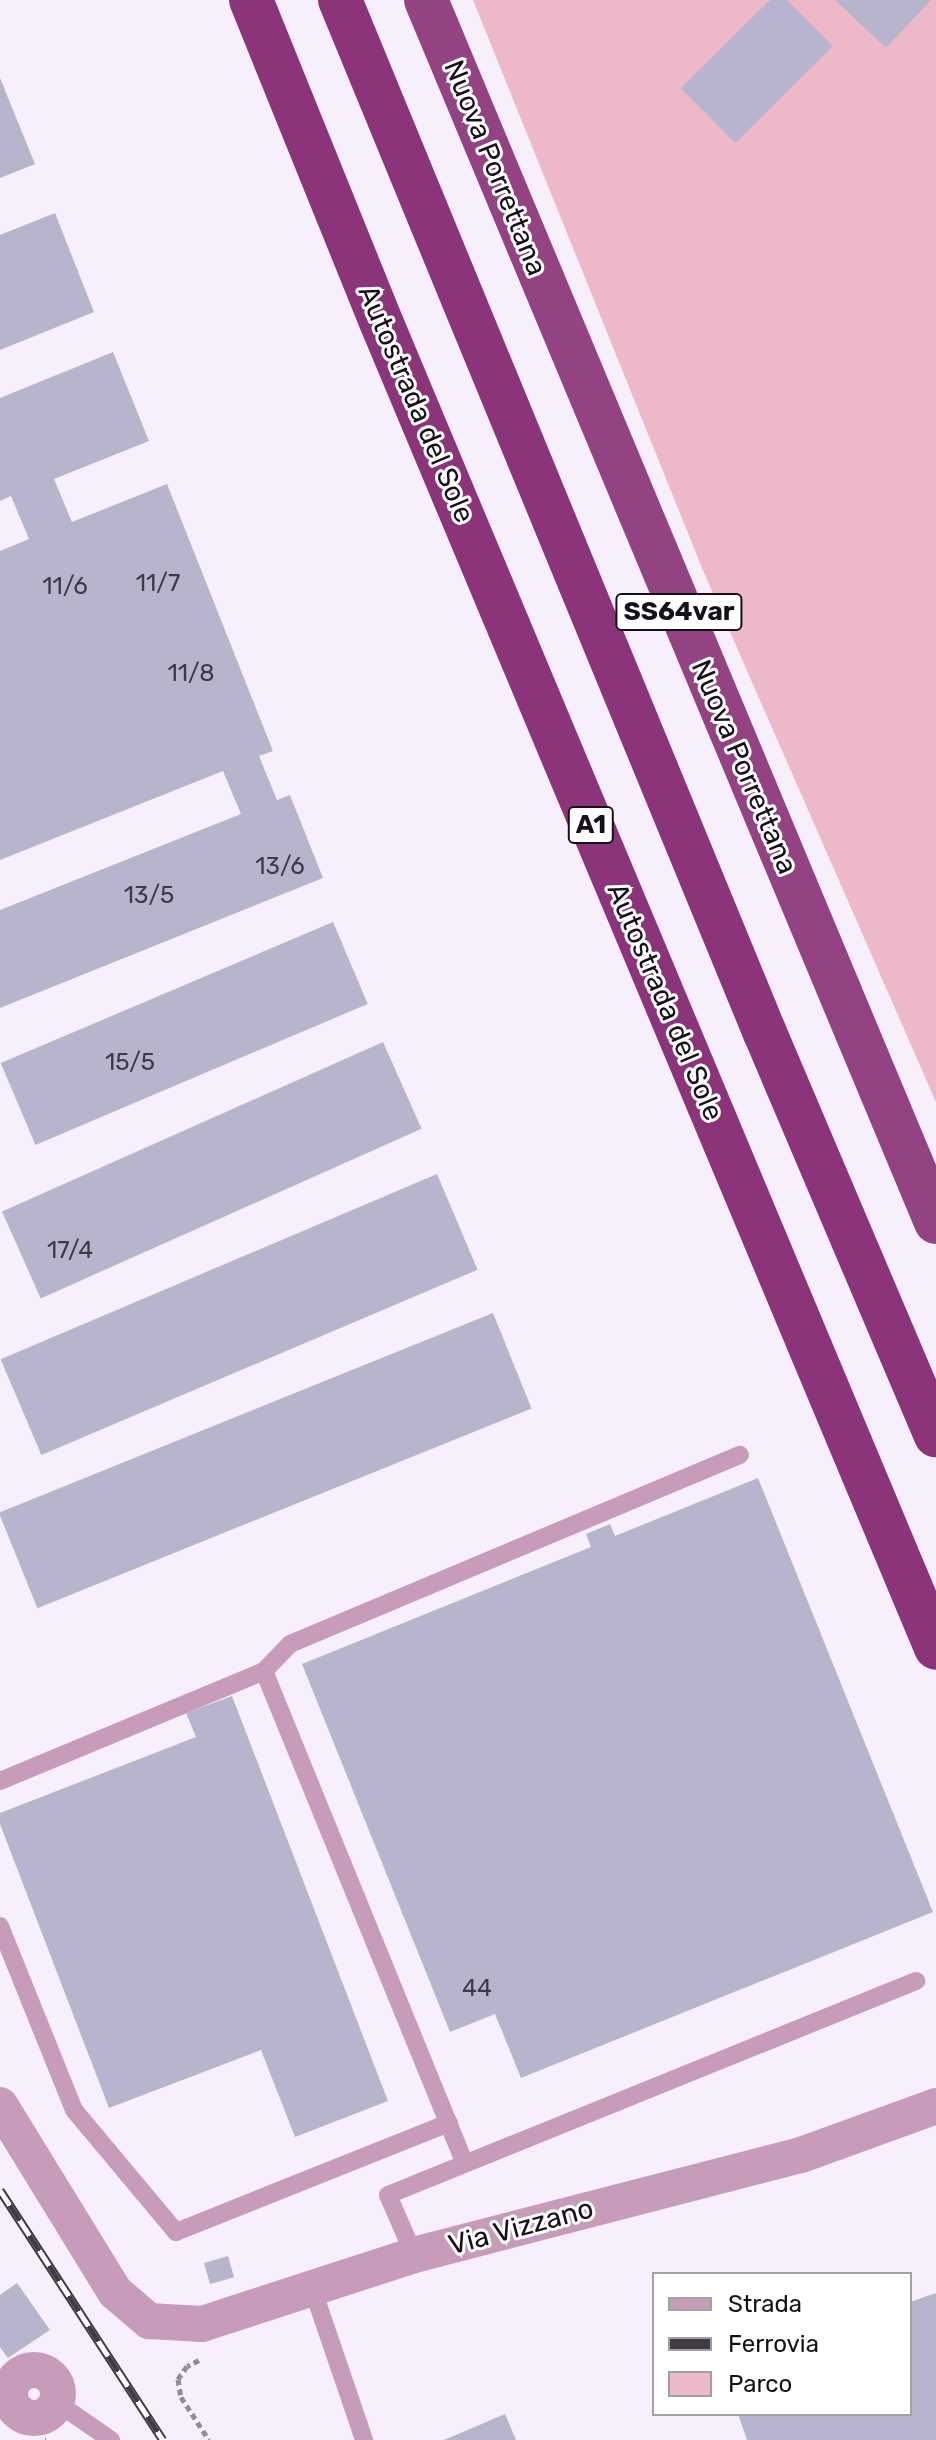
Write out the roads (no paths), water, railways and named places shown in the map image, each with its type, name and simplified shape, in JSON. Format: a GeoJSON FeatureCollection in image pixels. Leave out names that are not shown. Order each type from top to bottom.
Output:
{"type":"FeatureCollection","features":[{"type":"Feature","properties":{"kind":"highway","name":"Autostrada del Sole"},"geometry":{"type":"LineString","coordinates":[[251,0],[388,339],[936,1648]]}},
{"type":"Feature","properties":{"kind":"highway"},"geometry":{"type":"LineString","coordinates":[[340,0],[765,1033],[936,1435]]}},
{"type":"Feature","properties":{"kind":"highway","name":"Nuova Porrettana"},"geometry":{"type":"LineString","coordinates":[[426,0],[936,1222]]}},
{"type":"Feature","properties":{"kind":"street","name":"Via Vizzano"},"geometry":{"type":"LineString","coordinates":[[0,2105],[115,2292],[149,2321],[202,2324],[414,2255],[801,2155],[936,2106]]}},
{"type":"Feature","properties":{"kind":"street"},"geometry":{"type":"LineString","coordinates":[[6,2396],[31,2370],[45,2373],[56,2385],[56,2402]]}},
{"type":"Feature","properties":{"kind":"lane"},"geometry":{"type":"LineString","coordinates":[[0,1781],[264,1671],[290,1644],[740,1455]]}},
{"type":"Feature","properties":{"kind":"lane"},"geometry":{"type":"LineString","coordinates":[[264,1671],[465,2164]]}},
{"type":"Feature","properties":{"kind":"lane"},"geometry":{"type":"LineString","coordinates":[[0,1926],[74,2110],[176,2232],[449,2123]]}},
{"type":"Feature","properties":{"kind":"lane"},"geometry":{"type":"LineString","coordinates":[[414,2255],[388,2195],[916,1981]]}},
{"type":"Feature","properties":{"kind":"lane"},"geometry":{"type":"LineString","coordinates":[[312,2287],[364,2440]]}},
{"type":"Feature","properties":{"kind":"lane"},"geometry":{"type":"LineString","coordinates":[[56,2402],[111,2440]]}},
{"type":"Feature","properties":{"kind":"railway"},"geometry":{"type":"LineString","coordinates":[[0,2190],[163,2440]]}}]}
